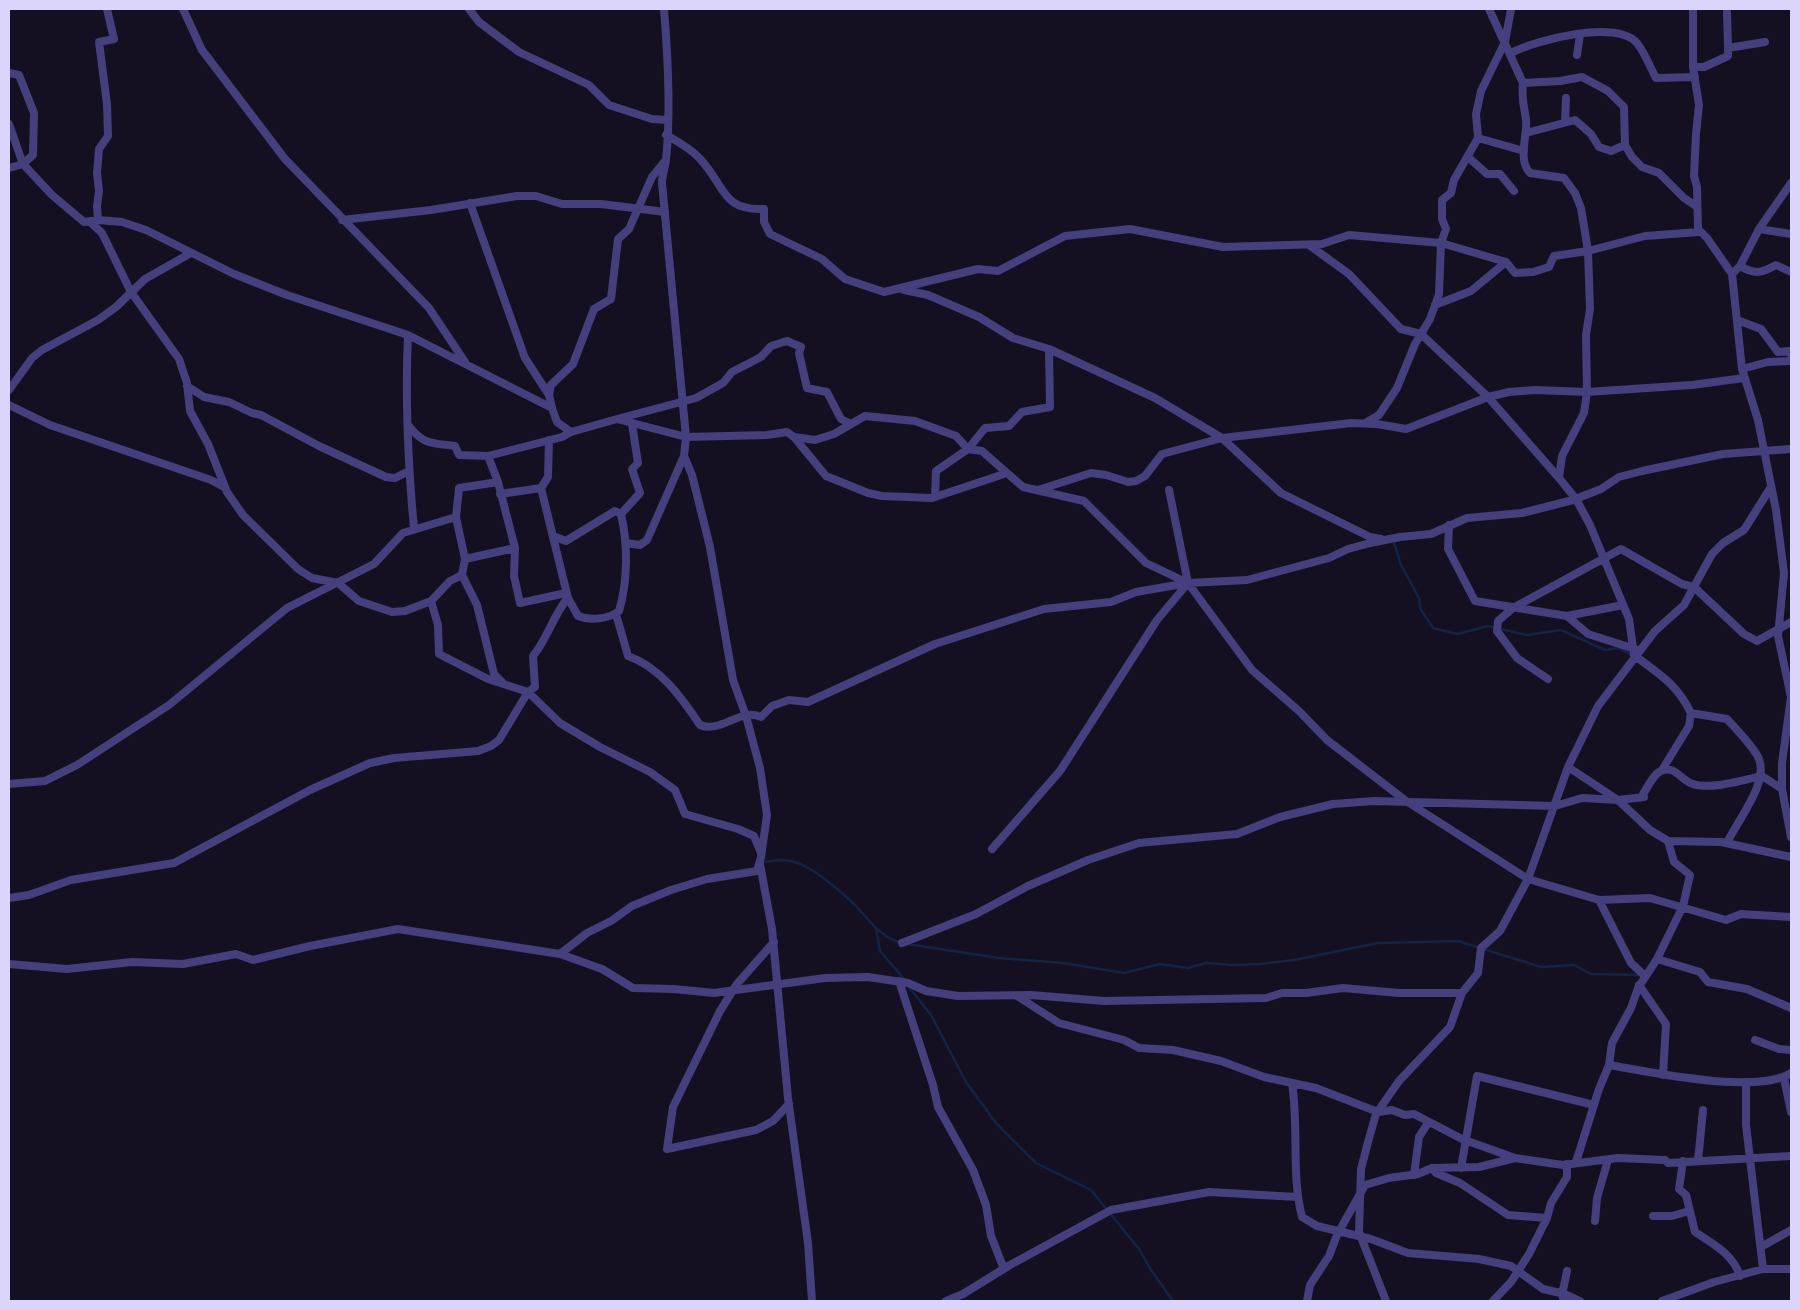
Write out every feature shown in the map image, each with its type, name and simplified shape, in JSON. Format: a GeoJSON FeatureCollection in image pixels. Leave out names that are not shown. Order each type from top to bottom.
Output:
{"type":"FeatureCollection","features":[{"type":"Feature","properties":{"kind":"street"},"geometry":{"type":"LineString","coordinates":[[98,220],[99,191],[97,173],[99,149],[108,136],[107,104],[99,42],[114,39],[107,9]]}},
{"type":"Feature","properties":{"kind":"street"},"geometry":{"type":"LineString","coordinates":[[183,9],[202,50],[285,159],[342,220],[430,308],[466,363]]}},
{"type":"Feature","properties":{"kind":"street"},"geometry":{"type":"LineString","coordinates":[[469,9],[479,22],[520,52],[589,86],[595,94],[609,105],[652,119],[667,120]]}},
{"type":"Feature","properties":{"kind":"street"},"geometry":{"type":"LineString","coordinates":[[626,543],[640,545],[647,540],[684,456],[686,437],[681,403],[662,180],[666,160],[667,120],[667,43],[664,9]]}},
{"type":"Feature","properties":{"kind":"street"},"geometry":{"type":"LineString","coordinates":[[1489,9],[1504,42],[1511,52],[1523,83],[1521,96],[1526,133],[1524,150],[1526,167],[1530,173],[1564,178],[1574,192],[1581,208],[1588,251],[1590,309],[1586,335],[1587,392],[1584,413],[1562,456],[1559,478]]}},
{"type":"Feature","properties":{"kind":"street"},"geometry":{"type":"LineString","coordinates":[[1365,423],[1379,415],[1397,388],[1421,334],[1426,328],[1439,294],[1441,243],[1446,229],[1442,219],[1442,200],[1451,193],[1454,180],[1478,138],[1476,114],[1480,91],[1504,42],[1511,9]]}},
{"type":"Feature","properties":{"kind":"street"},"geometry":{"type":"LineString","coordinates":[[1692,9],[1693,67],[1700,105],[1696,134],[1696,206],[1699,232]]}},
{"type":"Feature","properties":{"kind":"street"},"geometry":{"type":"LineString","coordinates":[[1693,67],[1704,67],[1728,56],[1727,12]]}},
{"type":"Feature","properties":{"kind":"street"},"geometry":{"type":"LineString","coordinates":[[1511,52],[1550,39],[1609,32],[1621,33],[1637,43],[1656,78],[1695,77]]}},
{"type":"Feature","properties":{"kind":"street"},"geometry":{"type":"LineString","coordinates":[[1577,55],[1580,35]]}},
{"type":"Feature","properties":{"kind":"street"},"geometry":{"type":"LineString","coordinates":[[1728,48],[1765,42]]}},
{"type":"Feature","properties":{"kind":"street"},"geometry":{"type":"LineString","coordinates":[[9,73],[19,74],[34,113],[33,155],[23,164],[9,168]]}},
{"type":"Feature","properties":{"kind":"street"},"geometry":{"type":"LineString","coordinates":[[1523,83],[1560,81],[1582,77],[1605,90],[1624,107],[1625,145],[1634,160],[1642,167],[1660,172],[1684,198],[1696,206]]}},
{"type":"Feature","properties":{"kind":"street"},"geometry":{"type":"LineString","coordinates":[[1565,122],[1566,98]]}},
{"type":"Feature","properties":{"kind":"street"},"geometry":{"type":"LineString","coordinates":[[1526,133],[1575,120],[1591,134],[1599,147],[1611,151],[1625,145]]}},
{"type":"Feature","properties":{"kind":"street"},"geometry":{"type":"LineString","coordinates":[[9,124],[23,164],[52,195],[84,222],[98,220],[122,222],[146,230],[234,274],[287,295],[408,335],[552,408]]}},
{"type":"Feature","properties":{"kind":"street"},"geometry":{"type":"LineString","coordinates":[[666,134],[701,159],[731,202],[748,210],[764,209],[764,222],[770,234],[810,252],[833,266],[846,279],[884,292],[978,269],[998,271],[1065,236],[1107,230],[1130,229],[1223,247],[1322,244],[1349,235],[1441,243],[1506,262],[1515,274],[1533,272],[1549,267],[1554,256],[1588,251],[1645,236],[1699,232],[1707,238],[1732,274],[1742,369],[1758,420],[1776,510],[1784,573],[1778,629],[1791,702],[1782,763],[1782,789],[1791,837]]}},
{"type":"Feature","properties":{"kind":"street"},"geometry":{"type":"LineString","coordinates":[[1478,138],[1524,150]]}},
{"type":"Feature","properties":{"kind":"street"},"geometry":{"type":"LineString","coordinates":[[1468,157],[1487,174],[1500,174],[1514,191]]}},
{"type":"Feature","properties":{"kind":"street"},"geometry":{"type":"LineString","coordinates":[[549,395],[553,382],[573,364],[594,309],[611,299],[618,239],[629,229],[652,176],[666,160]]}},
{"type":"Feature","properties":{"kind":"street"},"geometry":{"type":"LineString","coordinates":[[1732,274],[1740,266],[1759,229],[1791,182]]}},
{"type":"Feature","properties":{"kind":"street"},"geometry":{"type":"LineString","coordinates":[[342,220],[531,196],[562,204],[602,204],[665,212]]}},
{"type":"Feature","properties":{"kind":"street"},"geometry":{"type":"LineString","coordinates":[[470,203],[525,358],[549,395],[557,422],[572,432]]}},
{"type":"Feature","properties":{"kind":"street"},"geometry":{"type":"LineString","coordinates":[[90,222],[102,233],[132,292],[174,351],[187,386],[190,411],[208,444],[224,487],[243,515],[304,574],[338,583],[354,598],[385,612],[405,611],[431,601],[450,581],[462,575]]}},
{"type":"Feature","properties":{"kind":"street"},"geometry":{"type":"LineString","coordinates":[[1759,229],[1791,234]]}},
{"type":"Feature","properties":{"kind":"street"},"geometry":{"type":"LineString","coordinates":[[1309,245],[1349,274],[1401,329],[1421,334],[1488,397],[1576,499],[1590,525],[1629,619],[1634,652]]}},
{"type":"Feature","properties":{"kind":"street"},"geometry":{"type":"LineString","coordinates":[[9,390],[32,358],[42,350],[98,320],[151,275],[191,253]]}},
{"type":"Feature","properties":{"kind":"street"},"geometry":{"type":"LineString","coordinates":[[1435,305],[1471,291],[1506,262]]}},
{"type":"Feature","properties":{"kind":"street"},"geometry":{"type":"LineString","coordinates":[[1740,266],[1750,272],[1762,273],[1776,265],[1791,272]]}},
{"type":"Feature","properties":{"kind":"street"},"geometry":{"type":"LineString","coordinates":[[900,289],[928,296],[979,317],[1013,338],[1049,349],[1154,398],[1222,438],[1281,493],[1370,536],[1385,540]]}},
{"type":"Feature","properties":{"kind":"street"},"geometry":{"type":"LineString","coordinates":[[1737,320],[1761,329],[1778,352],[1791,352]]}},
{"type":"Feature","properties":{"kind":"street"},"geometry":{"type":"LineString","coordinates":[[408,335],[406,379],[409,471],[414,529]]}},
{"type":"Feature","properties":{"kind":"street"},"geometry":{"type":"LineString","coordinates":[[409,425],[418,437],[426,442],[455,446],[458,455],[488,456],[562,437],[572,432],[617,419],[681,403],[708,393],[723,382],[732,372],[763,356],[771,346],[787,341],[801,347],[799,353],[807,388],[827,392],[841,419],[849,423]]}},
{"type":"Feature","properties":{"kind":"street"},"geometry":{"type":"LineString","coordinates":[[935,497],[936,471],[968,449],[985,428],[1009,426],[1022,412],[1050,407],[1049,349]]}},
{"type":"Feature","properties":{"kind":"street"},"geometry":{"type":"LineString","coordinates":[[1742,369],[1768,362],[1791,361]]}},
{"type":"Feature","properties":{"kind":"street"},"geometry":{"type":"LineString","coordinates":[[1038,490],[1091,473],[1106,475],[1128,482],[1136,481],[1145,476],[1162,454],[1222,438],[1347,423],[1365,423],[1406,429],[1488,397],[1520,391],[1587,392],[1692,385],[1744,378]]}},
{"type":"Feature","properties":{"kind":"street"},"geometry":{"type":"LineString","coordinates":[[187,386],[209,399],[229,402],[252,413],[261,415],[319,446],[386,477],[395,478],[409,471]]}},
{"type":"Feature","properties":{"kind":"street"},"geometry":{"type":"LineString","coordinates":[[9,405],[50,425],[211,480],[224,487]]}},
{"type":"Feature","properties":{"kind":"street"},"geometry":{"type":"LineString","coordinates":[[794,437],[815,440],[824,438],[865,416],[915,421],[956,436],[968,449],[982,451],[1018,484],[1084,502],[1146,563],[1188,583]]}},
{"type":"Feature","properties":{"kind":"street"},"geometry":{"type":"LineString","coordinates":[[617,419],[686,437],[767,435],[787,432],[794,437],[822,473],[836,481],[882,496],[925,499],[1007,473]]}},
{"type":"Feature","properties":{"kind":"street"},"geometry":{"type":"LineString","coordinates":[[549,440],[548,477],[542,488],[567,596],[580,617],[591,619],[616,614],[622,598],[626,543],[622,514],[640,493],[632,469],[638,463],[632,424]]}},
{"type":"Feature","properties":{"kind":"street"},"geometry":{"type":"LineString","coordinates":[[616,614],[628,656],[652,667],[685,702],[700,725],[704,727],[726,723],[754,714],[763,716],[772,706],[789,700],[808,702],[931,646],[1044,609],[1111,602],[1136,592],[1188,583],[1247,580],[1385,540],[1430,534],[1467,518],[1522,513],[1576,499],[1601,489],[1619,477],[1642,471],[1719,455],[1791,448]]}},
{"type":"Feature","properties":{"kind":"street"},"geometry":{"type":"LineString","coordinates":[[488,456],[498,482],[515,548],[514,576],[520,603],[567,596]]}},
{"type":"Feature","properties":{"kind":"street"},"geometry":{"type":"LineString","coordinates":[[560,954],[587,933],[611,922],[632,906],[672,890],[707,879],[757,871],[761,858],[767,815],[760,768],[746,716],[733,680],[710,547],[692,475],[684,456]]}},
{"type":"Feature","properties":{"kind":"street"},"geometry":{"type":"LineString","coordinates":[[498,482],[459,488],[456,517],[465,559],[462,575],[477,605],[494,674],[508,687]]}},
{"type":"Feature","properties":{"kind":"street"},"geometry":{"type":"LineString","coordinates":[[1386,1301],[1359,1232],[1361,1168],[1378,1112],[1399,1081],[1450,1027],[1462,993],[1478,973],[1481,948],[1500,931],[1528,879],[1568,767],[1598,706],[1634,652],[1654,631],[1684,605],[1712,554],[1723,543],[1744,530],[1771,487]]}},
{"type":"Feature","properties":{"kind":"street"},"geometry":{"type":"LineString","coordinates":[[500,494],[542,488]]}},
{"type":"Feature","properties":{"kind":"street"},"geometry":{"type":"LineString","coordinates":[[1169,490],[1188,583],[1252,670],[1299,711],[1327,740],[1406,801],[1528,879],[1599,900],[1650,898],[1726,920],[1741,914],[1791,917]]}},
{"type":"Feature","properties":{"kind":"street"},"geometry":{"type":"LineString","coordinates":[[553,536],[566,541],[614,511],[622,514]]}},
{"type":"Feature","properties":{"kind":"street"},"geometry":{"type":"LineString","coordinates":[[9,784],[45,781],[77,765],[169,705],[282,611],[374,564],[403,532],[456,517]]}},
{"type":"Feature","properties":{"kind":"street"},"geometry":{"type":"LineString","coordinates":[[1449,525],[1448,549],[1475,601],[1567,616],[1623,605]]}},
{"type":"Feature","properties":{"kind":"street"},"geometry":{"type":"LineString","coordinates":[[465,559],[515,548]]}},
{"type":"Feature","properties":{"kind":"street"},"geometry":{"type":"LineString","coordinates":[[1548,679],[1517,658],[1498,631],[1498,622],[1512,608],[1623,549],[1682,584],[1694,587],[1744,634],[1755,640],[1760,640],[1791,622]]}},
{"type":"Feature","properties":{"kind":"street"},"geometry":{"type":"LineString","coordinates":[[992,849],[1060,771],[1157,620],[1188,583]]}},
{"type":"Feature","properties":{"kind":"street"},"geometry":{"type":"LineString","coordinates":[[9,898],[30,895],[71,880],[174,863],[310,790],[370,763],[394,758],[478,751],[491,746],[507,730],[528,692],[535,687],[533,656],[542,645],[567,596]]}},
{"type":"Feature","properties":{"kind":"street"},"geometry":{"type":"LineString","coordinates":[[431,601],[438,625],[440,654],[456,664],[508,687],[528,692],[560,723],[600,747],[650,772],[675,790],[685,814],[738,829],[754,836],[761,858],[774,942],[788,1104],[808,1243],[812,1301]]}},
{"type":"Feature","properties":{"kind":"street"},"geometry":{"type":"LineString","coordinates":[[902,943],[976,914],[1028,886],[1088,860],[1139,843],[1237,834],[1280,817],[1333,804],[1406,801],[1555,806],[1582,798],[1618,800],[1644,798],[1643,794],[1655,776],[1662,770],[1689,726],[1692,713],[1676,687],[1634,652],[1588,634],[1567,616]]}},
{"type":"Feature","properties":{"kind":"street"},"geometry":{"type":"LineString","coordinates":[[1692,713],[1727,719],[1758,756],[1762,776],[1758,788],[1727,842]]}},
{"type":"Feature","properties":{"kind":"street"},"geometry":{"type":"LineString","coordinates":[[1568,767],[1618,800],[1650,830],[1668,841],[1727,842],[1791,857]]}},
{"type":"Feature","properties":{"kind":"street"},"geometry":{"type":"LineString","coordinates":[[1662,770],[1674,770],[1693,785],[1728,783],[1762,776],[1782,789]]}},
{"type":"Feature","properties":{"kind":"street"},"geometry":{"type":"LineString","coordinates":[[1576,1162],[1609,1065],[1612,1043],[1631,1008],[1639,985],[1657,959],[1683,906],[1690,875],[1674,862],[1668,841]]}},
{"type":"Feature","properties":{"kind":"street"},"geometry":{"type":"LineString","coordinates":[[1599,900],[1631,963],[1645,976]]}},
{"type":"Feature","properties":{"kind":"street"},"geometry":{"type":"LineString","coordinates":[[9,964],[67,969],[132,962],[183,964],[236,954],[253,960],[310,946],[398,929],[560,954],[602,969],[633,988],[674,989],[714,993],[832,978],[868,977],[899,982],[926,991],[958,996],[1016,996],[1104,1001],[1266,998],[1282,993],[1306,993],[1343,988],[1399,993],[1462,993]]}},
{"type":"Feature","properties":{"kind":"street"},"geometry":{"type":"LineString","coordinates":[[774,942],[755,961],[732,991],[720,1011],[673,1107],[667,1149],[756,1130],[773,1121],[788,1104]]}},
{"type":"Feature","properties":{"kind":"street"},"geometry":{"type":"LineString","coordinates":[[1657,959],[1700,972],[1708,982],[1747,989],[1791,1008]]}},
{"type":"Feature","properties":{"kind":"street"},"geometry":{"type":"LineString","coordinates":[[899,982],[933,1085],[938,1107],[973,1170],[986,1205],[991,1236],[1004,1269]]}},
{"type":"Feature","properties":{"kind":"street"},"geometry":{"type":"LineString","coordinates":[[1639,985],[1666,1024],[1663,1075]]}},
{"type":"Feature","properties":{"kind":"street"},"geometry":{"type":"LineString","coordinates":[[1016,996],[1059,1023],[1124,1040],[1139,1048],[1173,1050],[1221,1061],[1264,1077],[1316,1088],[1378,1112],[1392,1110],[1405,1116],[1414,1114],[1428,1123],[1467,1141],[1514,1158],[1551,1164],[1567,1164],[1618,1158],[1665,1160],[1668,1163],[1791,1156]]}},
{"type":"Feature","properties":{"kind":"street"},"geometry":{"type":"LineString","coordinates":[[1755,1040],[1779,1049],[1791,1050]]}},
{"type":"Feature","properties":{"kind":"street"},"geometry":{"type":"LineString","coordinates":[[1609,1065],[1663,1075],[1746,1082],[1784,1078],[1791,1073]]}},
{"type":"Feature","properties":{"kind":"street"},"geometry":{"type":"LineString","coordinates":[[1461,1168],[1478,1076],[1594,1105]]}},
{"type":"Feature","properties":{"kind":"street"},"geometry":{"type":"LineString","coordinates":[[1784,1078],[1791,1112]]}},
{"type":"Feature","properties":{"kind":"street"},"geometry":{"type":"LineString","coordinates":[[1746,1082],[1745,1122],[1763,1269]]}},
{"type":"Feature","properties":{"kind":"street"},"geometry":{"type":"LineString","coordinates":[[1292,1083],[1296,1110],[1297,1197],[1302,1217],[1317,1226],[1361,1237],[1408,1253],[1479,1259],[1511,1266],[1543,1289],[1580,1301]]}},
{"type":"Feature","properties":{"kind":"street"},"geometry":{"type":"LineString","coordinates":[[1698,1161],[1703,1110]]}},
{"type":"Feature","properties":{"kind":"street"},"geometry":{"type":"LineString","coordinates":[[1414,1175],[1419,1137],[1428,1123]]}},
{"type":"Feature","properties":{"kind":"street"},"geometry":{"type":"LineString","coordinates":[[1307,1301],[1310,1284],[1328,1256],[1339,1232],[1360,1199],[1366,1185],[1389,1178],[1414,1175],[1432,1168],[1479,1167],[1514,1158]]}},
{"type":"Feature","properties":{"kind":"street"},"geometry":{"type":"LineString","coordinates":[[1595,1221],[1597,1198],[1608,1160]]}},
{"type":"Feature","properties":{"kind":"street"},"geometry":{"type":"LineString","coordinates":[[1683,1162],[1679,1189],[1686,1195],[1695,1232],[1725,1253],[1734,1262],[1740,1276]]}},
{"type":"Feature","properties":{"kind":"street"},"geometry":{"type":"LineString","coordinates":[[1493,1301],[1510,1282],[1516,1271],[1530,1254],[1547,1218],[1551,1203],[1567,1176],[1567,1164]]}},
{"type":"Feature","properties":{"kind":"street"},"geometry":{"type":"LineString","coordinates":[[1432,1168],[1436,1173],[1460,1183],[1508,1215],[1547,1218]]}},
{"type":"Feature","properties":{"kind":"street"},"geometry":{"type":"LineString","coordinates":[[946,1301],[963,1294],[1004,1269],[1111,1210],[1209,1192],[1297,1197]]}},
{"type":"Feature","properties":{"kind":"street"},"geometry":{"type":"LineString","coordinates":[[1653,1216],[1672,1216],[1689,1211]]}},
{"type":"Feature","properties":{"kind":"street"},"geometry":{"type":"LineString","coordinates":[[1761,1247],[1791,1230]]}},
{"type":"Feature","properties":{"kind":"street"},"geometry":{"type":"LineString","coordinates":[[1662,1301],[1714,1282],[1763,1269],[1791,1269]]}},
{"type":"Feature","properties":{"kind":"street"},"geometry":{"type":"LineString","coordinates":[[1563,1297],[1568,1271]]}},
{"type":"Feature","properties":{"kind":"waterway"},"geometry":{"type":"LineString","coordinates":[[1393,539],[1401,565],[1419,598],[1420,608],[1433,628],[1458,634],[1488,626],[1527,635],[1561,630],[1605,650],[1618,648],[1633,655]]}},
{"type":"Feature","properties":{"kind":"waterway"},"geometry":{"type":"LineString","coordinates":[[761,862],[788,860],[808,868],[842,893],[882,933],[902,943]]}},
{"type":"Feature","properties":{"kind":"waterway"},"geometry":{"type":"LineString","coordinates":[[876,928],[880,951],[905,980]]}},
{"type":"Feature","properties":{"kind":"waterway"},"geometry":{"type":"LineString","coordinates":[[907,944],[999,958],[1063,963],[1124,973],[1160,964],[1188,968],[1206,963],[1233,965],[1294,960],[1378,943],[1458,941],[1541,967],[1574,965],[1591,974],[1641,975]]}},
{"type":"Feature","properties":{"kind":"waterway"},"geometry":{"type":"LineString","coordinates":[[909,987],[931,1015],[966,1082],[996,1123],[1036,1163],[1091,1190],[1139,1249],[1173,1301]]}}]}
